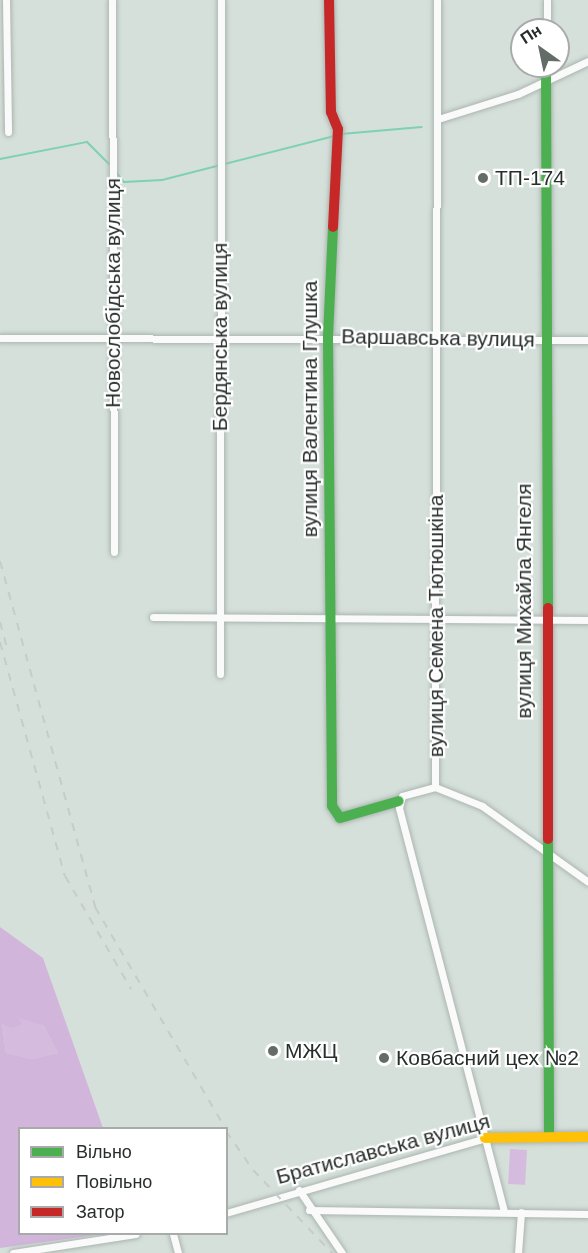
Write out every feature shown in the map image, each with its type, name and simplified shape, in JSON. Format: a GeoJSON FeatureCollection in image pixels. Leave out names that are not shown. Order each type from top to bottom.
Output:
{"type":"FeatureCollection","features":[{"type":"Feature","properties":{"kind":"street"},"geometry":{"type":"LineString","coordinates":[[6,0],[8,132]]}},
{"type":"Feature","properties":{"kind":"street","name":"Новослобідська вулиця"},"geometry":{"type":"LineString","coordinates":[[112,0],[111,133],[117,157],[110,201],[114,552]]}},
{"type":"Feature","properties":{"kind":"street","name":"Бердянська вулиця"},"geometry":{"type":"LineString","coordinates":[[220,674],[221,0]]}},
{"type":"Feature","properties":{"kind":"street","name":"вулиця Валентина Глушка"},"geometry":{"type":"LineString","coordinates":[[329,0],[331,112],[338,129],[328,337],[332,806],[340,818],[399,801]]}},
{"type":"Feature","properties":{"kind":"street","name":"вулиця Семена Тютюшкіна"},"geometry":{"type":"LineString","coordinates":[[399,801],[435,787],[437,0]]}},
{"type":"Feature","properties":{"kind":"street"},"geometry":{"type":"LineString","coordinates":[[547,0],[547,18]]}},
{"type":"Feature","properties":{"kind":"street"},"geometry":{"type":"LineString","coordinates":[[438,119],[546,80],[588,61]]}},
{"type":"Feature","properties":{"kind":"street","name":"вулиця Михайла Янгеля"},"geometry":{"type":"LineString","coordinates":[[546,80],[543,340],[545,855],[549,1137]]}},
{"type":"Feature","properties":{"kind":"street","name":"Варшавська вулиця"},"geometry":{"type":"LineString","coordinates":[[0,338],[220,335],[588,340]]}},
{"type":"Feature","properties":{"kind":"street"},"geometry":{"type":"LineString","coordinates":[[153,617],[588,620]]}},
{"type":"Feature","properties":{"kind":"street"},"geometry":{"type":"LineString","coordinates":[[435,787],[482,806],[545,855],[588,882]]}},
{"type":"Feature","properties":{"kind":"street"},"geometry":{"type":"LineString","coordinates":[[399,801],[504,1211]]}},
{"type":"Feature","properties":{"kind":"street","name":"Братиславська вулиця"},"geometry":{"type":"LineString","coordinates":[[228,1212],[485,1138],[588,1137]]}},
{"type":"Feature","properties":{"kind":"street"},"geometry":{"type":"LineString","coordinates":[[299,1190],[309,1210],[342,1253]]}},
{"type":"Feature","properties":{"kind":"street"},"geometry":{"type":"LineString","coordinates":[[309,1210],[588,1214]]}},
{"type":"Feature","properties":{"kind":"street"},"geometry":{"type":"LineString","coordinates":[[518,1253],[520,1212]]}},
{"type":"Feature","properties":{"kind":"street"},"geometry":{"type":"LineString","coordinates":[[13,1253],[124,1235]]}},
{"type":"Feature","properties":{"kind":"street"},"geometry":{"type":"LineString","coordinates":[[174,1235],[178,1253]]}},
{"type":"Feature","properties":{"kind":"shaded area"},"geometry":{"type":"Polygon","coordinates":[[[0,927],[43,958],[103,1127],[18,1127],[18,1235],[96,1235],[0,1248],[0,927]],[[19,1018],[22,1024],[13,1028],[2,1024],[6,1053],[32,1059],[58,1053],[44,1026],[19,1018]]]}},
{"type":"Feature","properties":{"kind":"shaded area"},"geometry":{"type":"Polygon","coordinates":[[[18,1017],[44,1026],[58,1053],[32,1059],[6,1053],[2,1023],[21,1024],[18,1017]]]}},
{"type":"Feature","properties":{"kind":"shaded area"},"geometry":{"type":"Polygon","coordinates":[[[510,1149],[527,1150],[525,1185],[508,1184],[510,1149]]]}},
{"type":"Feature","properties":{"kind":"waterway"},"geometry":{"type":"LineString","coordinates":[[341,134],[422,127]]}},
{"type":"Feature","properties":{"kind":"waterway"},"geometry":{"type":"LineString","coordinates":[[115,171],[124,182],[162,180],[335,136]]}},
{"type":"Feature","properties":{"kind":"waterway"},"geometry":{"type":"LineString","coordinates":[[0,159],[87,142],[109,164]]}},
{"type":"Feature","properties":{"kind":"railway"},"geometry":{"type":"LineString","coordinates":[[0,561],[95,907],[224,1127]]}},
{"type":"Feature","properties":{"kind":"railway"},"geometry":{"type":"LineString","coordinates":[[0,622],[8,651]]}},
{"type":"Feature","properties":{"kind":"railway"},"geometry":{"type":"LineString","coordinates":[[0,642],[65,876],[131,989]]}},
{"type":"Feature","properties":{"kind":"railway"},"geometry":{"type":"LineString","coordinates":[[228,1134],[253,1170],[332,1253]]}},
{"type":"Feature","properties":{"kind":"traffic: fast"},"geometry":{"type":"LineString","coordinates":[[546,78],[548,608]]}},
{"type":"Feature","properties":{"kind":"traffic: fast"},"geometry":{"type":"LineString","coordinates":[[333,227],[328,337],[332,806],[340,818],[399,801]]}},
{"type":"Feature","properties":{"kind":"traffic: fast"},"geometry":{"type":"LineString","coordinates":[[548,839],[549,1137]]}},
{"type":"Feature","properties":{"kind":"traffic: slow"},"geometry":{"type":"LineString","coordinates":[[485,1138],[588,1137]]}},
{"type":"Feature","properties":{"kind":"traffic: jam"},"geometry":{"type":"LineString","coordinates":[[329,0],[331,112],[338,129],[333,227]]}},
{"type":"Feature","properties":{"kind":"traffic: jam"},"geometry":{"type":"LineString","coordinates":[[548,608],[548,839]]}},
{"type":"Feature","properties":{"kind":"place","name":"ТП-174"},"geometry":{"type":"Point","coordinates":[483,178]}},
{"type":"Feature","properties":{"kind":"place","name":"МЖЦ"},"geometry":{"type":"Point","coordinates":[273,1051]}},
{"type":"Feature","properties":{"kind":"place","name":"Ковбасний цех №2"},"geometry":{"type":"Point","coordinates":[384,1058]}}]}
